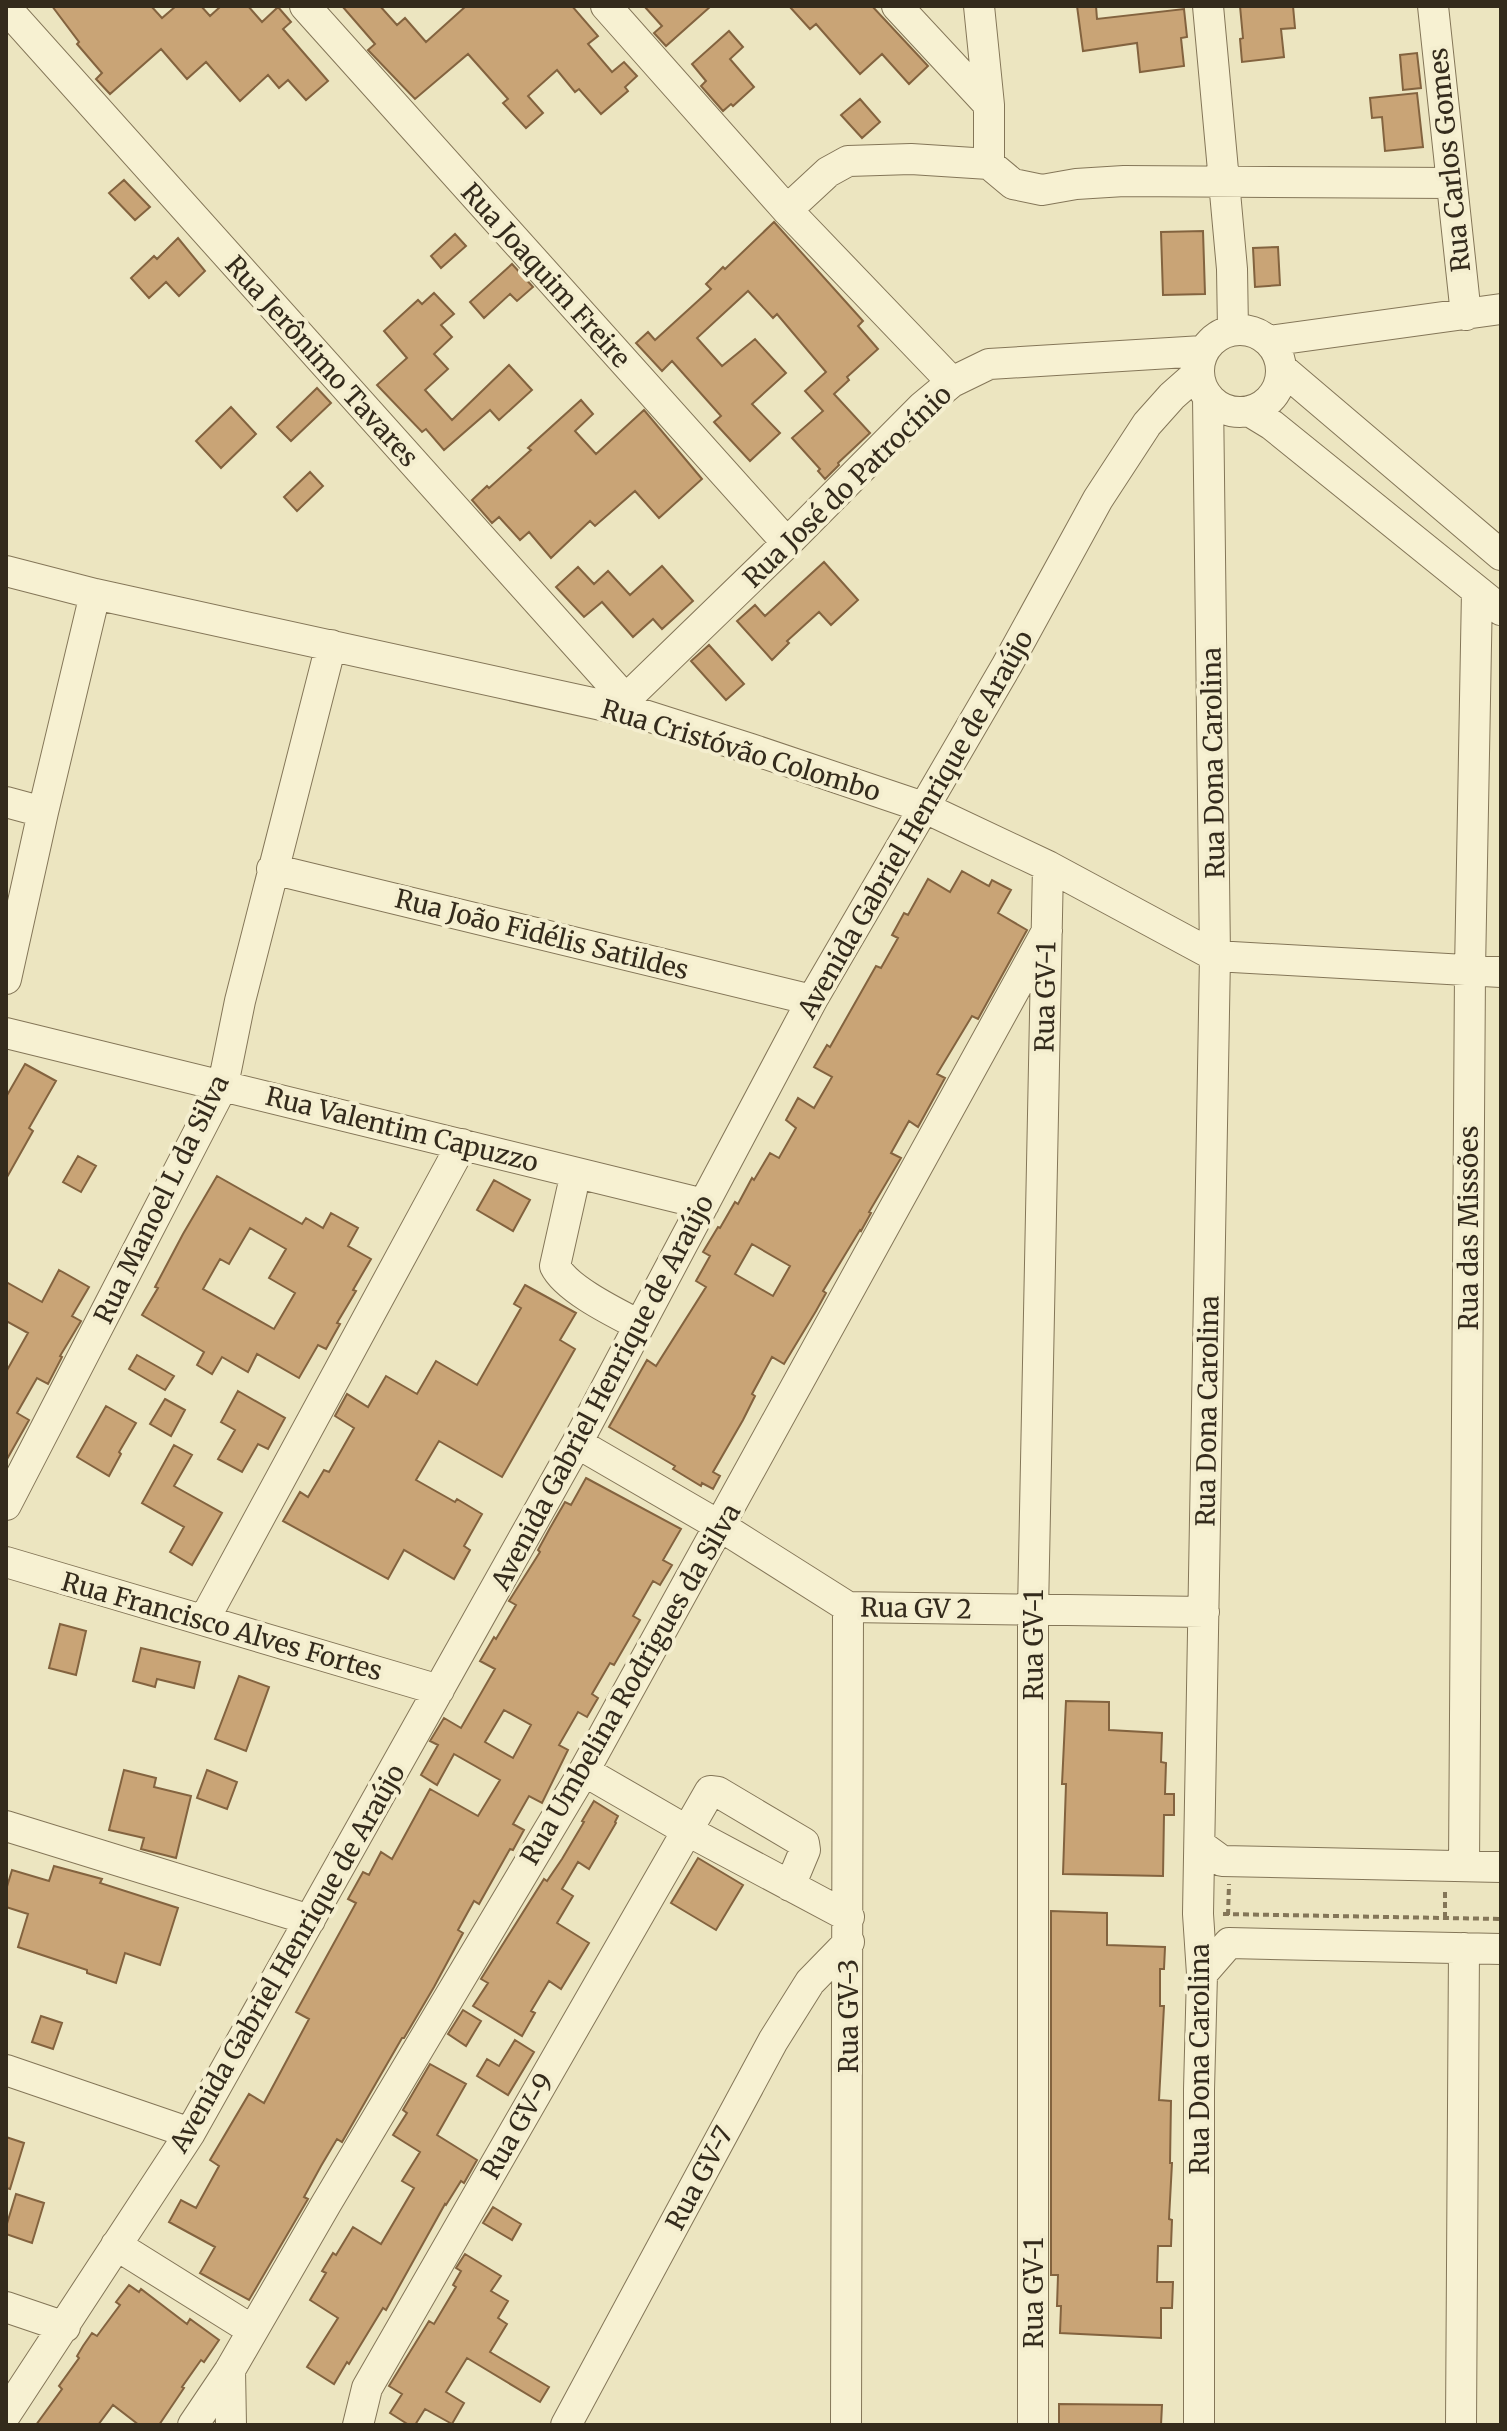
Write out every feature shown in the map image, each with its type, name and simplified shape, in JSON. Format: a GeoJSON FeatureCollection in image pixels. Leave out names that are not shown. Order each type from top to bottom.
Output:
{"type":"FeatureCollection","features":[{"type":"Feature","properties":{"kind":"street","name":"Rua Joaquim Freire"},"geometry":{"type":"LineString","coordinates":[[305,6],[787,543]]}},
{"type":"Feature","properties":{"kind":"street"},"geometry":{"type":"LineString","coordinates":[[606,6],[787,210],[952,382]]}},
{"type":"Feature","properties":{"kind":"street"},"geometry":{"type":"LineString","coordinates":[[897,6],[989,105]]}},
{"type":"Feature","properties":{"kind":"street"},"geometry":{"type":"LineString","coordinates":[[979,6],[989,105],[989,164]]}},
{"type":"Feature","properties":{"kind":"street"},"geometry":{"type":"LineString","coordinates":[[1208,6],[1229,229],[1233,330]]}},
{"type":"Feature","properties":{"kind":"street","name":"Rua Carlos Gomes"},"geometry":{"type":"LineString","coordinates":[[1433,6],[1466,315]]}},
{"type":"Feature","properties":{"kind":"street","name":"Rua Jerônimo Tavares"},"geometry":{"type":"LineString","coordinates":[[6,8],[632,706]]}},
{"type":"Feature","properties":{"kind":"street"},"geometry":{"type":"LineString","coordinates":[[787,210],[828,172],[848,161],[911,159],[989,164],[1013,184],[1042,190],[1124,181],[1452,183]]}},
{"type":"Feature","properties":{"kind":"street"},"geometry":{"type":"LineString","coordinates":[[1229,229],[1268,181]]}},
{"type":"Feature","properties":{"kind":"street"},"geometry":{"type":"LineString","coordinates":[[1269,341],[1501,309]]}},
{"type":"Feature","properties":{"kind":"street"},"geometry":{"type":"LineString","coordinates":[[1233,330],[1252,331],[1269,341],[1277,353],[1281,368],[1273,396],[1262,406],[1249,411],[1226,410],[1203,374],[1216,337],[1233,330]]}},
{"type":"Feature","properties":{"kind":"street","name":"Rua José do Patrocínio"},"geometry":{"type":"LineString","coordinates":[[632,706],[787,543],[922,407],[952,382],[989,364],[1203,374]]}},
{"type":"Feature","properties":{"kind":"street"},"geometry":{"type":"LineString","coordinates":[[1281,368],[1501,555]]}},
{"type":"Feature","properties":{"kind":"street","name":"Avenida Gabriel Henrique de Araújo"},"geometry":{"type":"LineString","coordinates":[[6,2414],[190,2133],[577,1443],[812,1000],[1007,665],[1098,499],[1147,424],[1172,396],[1203,374]]}},
{"type":"Feature","properties":{"kind":"street","name":"Rua Dona Carolina"},"geometry":{"type":"LineString","coordinates":[[1199,2425],[1202,1974],[1198,1914],[1215,956],[1203,374]]}},
{"type":"Feature","properties":{"kind":"street"},"geometry":{"type":"LineString","coordinates":[[1249,411],[1272,425],[1501,610]]}},
{"type":"Feature","properties":{"kind":"street","name":"Rua Cristóvão Colombo"},"geometry":{"type":"LineString","coordinates":[[6,571],[95,594],[331,645],[632,706],[923,807],[1048,866],[1215,956],[1501,972]]}},
{"type":"Feature","properties":{"kind":"street","name":"Rua das Missões"},"geometry":{"type":"LineString","coordinates":[[1455,1866],[1477,591]]}},
{"type":"Feature","properties":{"kind":"street"},"geometry":{"type":"LineString","coordinates":[[6,979],[95,594]]}},
{"type":"Feature","properties":{"kind":"street","name":"Rua Manoel L da Silva"},"geometry":{"type":"LineString","coordinates":[[6,1505],[223,1085],[272,869],[331,645]]}},
{"type":"Feature","properties":{"kind":"street"},"geometry":{"type":"LineString","coordinates":[[6,802],[43,812]]}},
{"type":"Feature","properties":{"kind":"street","name":"Rua GV-1"},"geometry":{"type":"LineString","coordinates":[[1033,2425],[1033,1611],[1048,866]]}},
{"type":"Feature","properties":{"kind":"street","name":"Rua João Fidélis Satildes"},"geometry":{"type":"LineString","coordinates":[[272,869],[812,1000]]}},
{"type":"Feature","properties":{"kind":"street","name":"Rua Umbelina Rodrigues da Silva"},"geometry":{"type":"LineString","coordinates":[[193,2425],[230,2370],[584,1771],[1047,931]]}},
{"type":"Feature","properties":{"kind":"street","name":"Rua Valentim Capuzzo"},"geometry":{"type":"LineString","coordinates":[[6,1033],[704,1204]]}},
{"type":"Feature","properties":{"kind":"street"},"geometry":{"type":"LineString","coordinates":[[204,1620],[462,1144]]}},
{"type":"Feature","properties":{"kind":"street"},"geometry":{"type":"LineString","coordinates":[[572,1190],[555,1266],[559,1274],[599,1303],[639,1325]]}},
{"type":"Feature","properties":{"kind":"street","name":"Rua GV 2"},"geometry":{"type":"LineString","coordinates":[[577,1443],[720,1526],[848,1607],[1204,1612]]}},
{"type":"Feature","properties":{"kind":"street","name":"Rua Francisco Alves Fortes"},"geometry":{"type":"LineString","coordinates":[[6,1562],[439,1690]]}},
{"type":"Feature","properties":{"kind":"street","name":"Rua GV-3"},"geometry":{"type":"LineString","coordinates":[[846,2425],[848,1607]]}},
{"type":"Feature","properties":{"kind":"street"},"geometry":{"type":"LineString","coordinates":[[584,1771],[790,1886],[849,1929]]}},
{"type":"Feature","properties":{"kind":"street","name":"Rua GV-9"},"geometry":{"type":"LineString","coordinates":[[358,2425],[367,2388],[710,1791],[718,1792],[804,1843],[805,1850],[790,1886]]}},
{"type":"Feature","properties":{"kind":"street"},"geometry":{"type":"LineString","coordinates":[[6,1826],[310,1920]]}},
{"type":"Feature","properties":{"kind":"street"},"geometry":{"type":"LineString","coordinates":[[1200,1845],[1222,1861],[1230,1862],[1501,1867]]}},
{"type":"Feature","properties":{"kind":"street","name":"Rua GV-7"},"geometry":{"type":"LineString","coordinates":[[566,2425],[773,2041],[810,1982],[849,1929]]}},
{"type":"Feature","properties":{"kind":"street"},"geometry":{"type":"LineString","coordinates":[[1202,1974],[1229,1929],[1501,1949]]}},
{"type":"Feature","properties":{"kind":"street"},"geometry":{"type":"LineString","coordinates":[[1461,2425],[1464,1948]]}},
{"type":"Feature","properties":{"kind":"street"},"geometry":{"type":"LineString","coordinates":[[6,2070],[190,2133]]}},
{"type":"Feature","properties":{"kind":"street"},"geometry":{"type":"LineString","coordinates":[[116,2245],[252,2330]]}},
{"type":"Feature","properties":{"kind":"street"},"geometry":{"type":"LineString","coordinates":[[6,2307],[65,2327]]}},
{"type":"Feature","properties":{"kind":"street"},"geometry":{"type":"LineString","coordinates":[[230,2370],[231,2425]]}},
{"type":"Feature","properties":{"kind":"path"},"geometry":{"type":"LineString","coordinates":[[1229,1929],[1230,1862]]}},
{"type":"Feature","properties":{"kind":"path"},"geometry":{"type":"LineString","coordinates":[[1445,1919],[1455,1866]]}},
{"type":"Feature","properties":{"kind":"path"},"geometry":{"type":"LineString","coordinates":[[1198,1914],[1229,1929],[1501,1919]]}},
{"type":"Feature","properties":{"kind":"building"},"geometry":{"type":"Polygon","coordinates":[[[52,6],[151,6],[162,18],[176,6],[201,6],[210,16],[221,6],[248,6],[262,22],[278,7],[291,22],[283,29],[328,81],[306,100],[288,80],[279,88],[268,75],[240,101],[206,62],[187,79],[161,49],[110,94],[96,79],[102,73],[77,44],[79,42],[52,6]]]}},
{"type":"Feature","properties":{"kind":"building"},"geometry":{"type":"Polygon","coordinates":[[[342,6],[380,6],[397,25],[405,18],[426,42],[466,6],[572,6],[598,36],[588,44],[612,72],[624,62],[637,76],[625,87],[628,91],[601,114],[579,89],[575,92],[557,70],[528,96],[543,113],[526,128],[503,103],[508,99],[468,54],[415,99],[368,50],[375,44],[342,6]]]}},
{"type":"Feature","properties":{"kind":"building"},"geometry":{"type":"Polygon","coordinates":[[[644,6],[711,6],[666,46],[654,33],[662,26],[644,6]]]}},
{"type":"Feature","properties":{"kind":"building"},"geometry":{"type":"Polygon","coordinates":[[[789,6],[872,6],[928,66],[909,84],[882,54],[860,74],[816,24],[810,29],[789,6]]]}},
{"type":"Feature","properties":{"kind":"building"},"geometry":{"type":"Polygon","coordinates":[[[1077,6],[1096,6],[1097,19],[1184,9],[1187,37],[1181,38],[1184,66],[1140,72],[1137,43],[1083,51],[1077,6]]]}},
{"type":"Feature","properties":{"kind":"building"},"geometry":{"type":"Polygon","coordinates":[[[1240,6],[1293,6],[1295,28],[1281,29],[1284,57],[1242,62],[1240,6]]]}},
{"type":"Feature","properties":{"kind":"building"},"geometry":{"type":"Polygon","coordinates":[[[729,31],[743,47],[730,59],[754,87],[723,111],[701,86],[706,81],[692,64],[729,31]]]}},
{"type":"Feature","properties":{"kind":"building"},"geometry":{"type":"Polygon","coordinates":[[[1417,53],[1421,88],[1403,90],[1400,55],[1417,53]]]}},
{"type":"Feature","properties":{"kind":"building"},"geometry":{"type":"Polygon","coordinates":[[[1417,93],[1423,147],[1385,151],[1382,117],[1372,118],[1370,98],[1417,93]]]}},
{"type":"Feature","properties":{"kind":"building"},"geometry":{"type":"Polygon","coordinates":[[[860,99],[880,122],[862,138],[841,115],[860,99]]]}},
{"type":"Feature","properties":{"kind":"building"},"geometry":{"type":"Polygon","coordinates":[[[124,180],[150,207],[135,220],[109,193],[124,180]]]}},
{"type":"Feature","properties":{"kind":"building"},"geometry":{"type":"Polygon","coordinates":[[[774,222],[863,321],[858,326],[878,349],[847,377],[849,380],[834,394],[870,433],[825,479],[792,438],[823,411],[805,391],[826,372],[777,314],[773,318],[748,291],[697,338],[722,366],[755,339],[786,373],[752,404],[780,433],[750,461],[714,422],[721,416],[672,361],[662,371],[636,343],[648,332],[655,340],[711,289],[706,284],[723,267],[725,269],[774,222]]]}},
{"type":"Feature","properties":{"kind":"building"},"geometry":{"type":"Polygon","coordinates":[[[1203,231],[1205,294],[1163,295],[1161,232],[1203,231]]]}},
{"type":"Feature","properties":{"kind":"building"},"geometry":{"type":"Polygon","coordinates":[[[455,234],[466,246],[441,268],[431,256],[455,234]]]}},
{"type":"Feature","properties":{"kind":"building"},"geometry":{"type":"Polygon","coordinates":[[[178,238],[205,271],[179,296],[166,282],[149,298],[131,278],[178,238]]]}},
{"type":"Feature","properties":{"kind":"building"},"geometry":{"type":"Polygon","coordinates":[[[1278,247],[1280,285],[1255,287],[1253,248],[1278,247]]]}},
{"type":"Feature","properties":{"kind":"building"},"geometry":{"type":"Polygon","coordinates":[[[512,264],[533,287],[517,301],[510,294],[484,318],[470,302],[512,264]]]}},
{"type":"Feature","properties":{"kind":"building"},"geometry":{"type":"Polygon","coordinates":[[[434,293],[454,314],[441,325],[452,337],[434,354],[448,369],[425,390],[452,420],[509,365],[532,390],[499,420],[490,410],[444,450],[426,429],[422,432],[377,385],[407,358],[384,331],[418,300],[422,304],[434,293]]]}},
{"type":"Feature","properties":{"kind":"building"},"geometry":{"type":"Polygon","coordinates":[[[317,388],[331,403],[291,441],[277,427],[317,388]]]}},
{"type":"Feature","properties":{"kind":"building"},"geometry":{"type":"Polygon","coordinates":[[[581,400],[593,414],[575,431],[596,454],[644,410],[702,479],[659,518],[635,491],[595,526],[590,521],[551,558],[529,532],[520,540],[499,517],[492,523],[472,500],[531,450],[528,448],[581,400]]]}},
{"type":"Feature","properties":{"kind":"building"},"geometry":{"type":"Polygon","coordinates":[[[231,407],[256,434],[221,468],[196,441],[231,407]]]}},
{"type":"Feature","properties":{"kind":"building"},"geometry":{"type":"Polygon","coordinates":[[[310,472],[323,486],[297,511],[284,497],[310,472]]]}},
{"type":"Feature","properties":{"kind":"building"},"geometry":{"type":"Polygon","coordinates":[[[824,562],[858,600],[831,625],[819,612],[787,641],[789,643],[772,660],[737,621],[755,605],[765,616],[824,562]]]}},
{"type":"Feature","properties":{"kind":"building"},"geometry":{"type":"Polygon","coordinates":[[[662,566],[693,601],[662,629],[653,619],[633,637],[602,602],[584,617],[556,587],[578,567],[594,584],[608,571],[630,595],[662,566]]]}},
{"type":"Feature","properties":{"kind":"building"},"geometry":{"type":"Polygon","coordinates":[[[709,645],[744,684],[726,700],[691,661],[709,645]]]}},
{"type":"Feature","properties":{"kind":"building"},"geometry":{"type":"Polygon","coordinates":[[[962,871],[989,886],[992,880],[1011,890],[998,913],[1027,930],[978,1019],[972,1016],[937,1074],[945,1078],[918,1127],[909,1121],[891,1153],[901,1158],[861,1231],[823,1291],[826,1293],[816,1311],[784,1364],[772,1357],[752,1394],[755,1396],[743,1420],[713,1472],[720,1476],[713,1489],[702,1483],[701,1486],[673,1469],[675,1466],[609,1427],[647,1360],[656,1366],[706,1287],[696,1281],[710,1256],[703,1252],[770,1153],[779,1158],[796,1128],[786,1120],[798,1098],[814,1108],[832,1077],[814,1067],[827,1045],[830,1047],[876,966],[881,968],[898,938],[892,935],[904,913],[908,915],[928,879],[950,892],[962,871]],[[752,1244],[735,1274],[773,1296],[790,1266],[752,1244]]]}},
{"type":"Feature","properties":{"kind":"building"},"geometry":{"type":"Polygon","coordinates":[[[25,1064],[56,1081],[29,1128],[33,1131],[6,1179],[6,1097],[25,1064]]]}},
{"type":"Feature","properties":{"kind":"building"},"geometry":{"type":"Polygon","coordinates":[[[78,1156],[96,1166],[81,1192],[63,1182],[78,1156]]]}},
{"type":"Feature","properties":{"kind":"building"},"geometry":{"type":"Polygon","coordinates":[[[217,1176],[302,1224],[306,1218],[323,1228],[331,1213],[358,1228],[348,1246],[371,1259],[326,1349],[318,1345],[299,1378],[257,1354],[248,1372],[222,1357],[212,1374],[197,1365],[204,1352],[142,1315],[217,1176]],[[250,1228],[229,1264],[220,1259],[203,1289],[274,1329],[295,1293],[269,1278],[286,1249],[250,1228]]]}},
{"type":"Feature","properties":{"kind":"building"},"geometry":{"type":"Polygon","coordinates":[[[494,1180],[530,1200],[513,1231],[477,1210],[494,1180]]]}},
{"type":"Feature","properties":{"kind":"building"},"geometry":{"type":"Polygon","coordinates":[[[59,1270],[89,1287],[72,1316],[81,1321],[48,1384],[37,1378],[17,1413],[29,1420],[6,1461],[6,1372],[28,1333],[6,1321],[6,1282],[42,1302],[59,1270]]]}},
{"type":"Feature","properties":{"kind":"building"},"geometry":{"type":"Polygon","coordinates":[[[525,1285],[576,1313],[560,1340],[575,1349],[502,1477],[439,1441],[416,1480],[482,1514],[464,1546],[470,1550],[454,1579],[404,1550],[388,1579],[283,1521],[300,1492],[308,1497],[324,1470],[329,1472],[354,1428],[335,1416],[347,1394],[368,1407],[386,1376],[417,1394],[436,1361],[477,1385],[521,1308],[514,1304],[525,1285]]]}},
{"type":"Feature","properties":{"kind":"building"},"geometry":{"type":"Polygon","coordinates":[[[137,1355],[174,1376],[165,1390],[129,1369],[137,1355]]]}},
{"type":"Feature","properties":{"kind":"building"},"geometry":{"type":"Polygon","coordinates":[[[238,1391],[285,1418],[268,1449],[258,1444],[242,1472],[218,1459],[235,1430],[221,1422],[238,1391]]]}},
{"type":"Feature","properties":{"kind":"building"},"geometry":{"type":"Polygon","coordinates":[[[165,1399],[185,1410],[171,1436],[150,1424],[165,1399]]]}},
{"type":"Feature","properties":{"kind":"building"},"geometry":{"type":"Polygon","coordinates":[[[106,1406],[136,1423],[109,1476],[77,1457],[106,1406]]]}},
{"type":"Feature","properties":{"kind":"building"},"geometry":{"type":"Polygon","coordinates":[[[174,1445],[192,1455],[174,1486],[222,1513],[192,1565],[170,1552],[184,1527],[142,1503],[174,1445]]]}},
{"type":"Feature","properties":{"kind":"building"},"geometry":{"type":"Polygon","coordinates":[[[586,1478],[681,1529],[663,1560],[672,1565],[660,1585],[653,1581],[633,1616],[640,1620],[614,1665],[610,1663],[592,1694],[598,1698],[587,1717],[578,1712],[559,1745],[568,1750],[542,1803],[529,1796],[513,1824],[524,1830],[513,1850],[510,1849],[479,1904],[474,1901],[458,1930],[463,1933],[434,1987],[342,2142],[337,2139],[321,2166],[304,2197],[308,2199],[249,2300],[200,2273],[215,2247],[169,2222],[181,2200],[196,2208],[219,2166],[210,2160],[249,2094],[264,2103],[309,2019],[296,2012],[356,1903],[348,1899],[363,1872],[369,1875],[381,1852],[392,1859],[430,1789],[478,1816],[500,1780],[454,1754],[437,1785],[421,1775],[438,1745],[430,1741],[444,1718],[461,1728],[495,1669],[480,1661],[516,1605],[509,1601],[540,1552],[538,1550],[565,1502],[571,1505],[586,1478]],[[504,1710],[485,1742],[513,1758],[531,1725],[504,1710]]]}},
{"type":"Feature","properties":{"kind":"building"},"geometry":{"type":"Polygon","coordinates":[[[60,1624],[86,1631],[76,1675],[49,1668],[60,1624]]]}},
{"type":"Feature","properties":{"kind":"building"},"geometry":{"type":"Polygon","coordinates":[[[141,1648],[200,1662],[194,1688],[157,1679],[155,1687],[133,1681],[141,1648]]]}},
{"type":"Feature","properties":{"kind":"building"},"geometry":{"type":"Polygon","coordinates":[[[239,1676],[269,1687],[246,1751],[215,1739],[239,1676]]]}},
{"type":"Feature","properties":{"kind":"building"},"geometry":{"type":"Polygon","coordinates":[[[1066,1701],[1109,1702],[1109,1730],[1162,1733],[1161,1762],[1166,1763],[1165,1794],[1174,1794],[1174,1815],[1164,1815],[1163,1876],[1063,1874],[1066,1784],[1062,1784],[1066,1701]]]}},
{"type":"Feature","properties":{"kind":"building"},"geometry":{"type":"Polygon","coordinates":[[[124,1770],[156,1778],[154,1787],[191,1796],[176,1858],[141,1849],[144,1838],[109,1830],[124,1770]]]}},
{"type":"Feature","properties":{"kind":"building"},"geometry":{"type":"Polygon","coordinates":[[[207,1770],[237,1782],[227,1809],[197,1798],[207,1770]]]}},
{"type":"Feature","properties":{"kind":"building"},"geometry":{"type":"Polygon","coordinates":[[[594,1801],[618,1816],[616,1823],[589,1869],[578,1862],[562,1889],[573,1896],[557,1923],[589,1943],[561,1989],[549,1981],[531,2011],[535,2013],[522,2036],[473,2006],[488,1983],[481,1979],[544,1879],[547,1881],[562,1859],[594,1801]]]}},
{"type":"Feature","properties":{"kind":"building"},"geometry":{"type":"Polygon","coordinates":[[[698,1858],[743,1885],[716,1930],[671,1903],[698,1858]]]}},
{"type":"Feature","properties":{"kind":"building"},"geometry":{"type":"Polygon","coordinates":[[[54,1866],[102,1879],[100,1883],[178,1908],[160,1965],[125,1953],[116,1983],[18,1947],[28,1914],[6,1907],[6,1890],[12,1870],[49,1881],[54,1866]]]}},
{"type":"Feature","properties":{"kind":"building"},"geometry":{"type":"Polygon","coordinates":[[[1051,1911],[1107,1913],[1107,1945],[1165,1947],[1164,1969],[1160,1969],[1160,2006],[1164,2006],[1159,2100],[1171,2101],[1169,2219],[1172,2220],[1171,2246],[1158,2246],[1157,2282],[1173,2282],[1172,2308],[1161,2308],[1161,2338],[1060,2333],[1058,2275],[1051,2275],[1051,1911]]]}},
{"type":"Feature","properties":{"kind":"building"},"geometry":{"type":"Polygon","coordinates":[[[463,2010],[481,2021],[466,2046],[448,2034],[463,2010]]]}},
{"type":"Feature","properties":{"kind":"building"},"geometry":{"type":"Polygon","coordinates":[[[41,2016],[62,2023],[53,2049],[32,2042],[41,2016]]]}},
{"type":"Feature","properties":{"kind":"building"},"geometry":{"type":"Polygon","coordinates":[[[515,2040],[534,2052],[508,2095],[477,2076],[487,2059],[499,2066],[515,2040]]]}},
{"type":"Feature","properties":{"kind":"building"},"geometry":{"type":"Polygon","coordinates":[[[430,2064],[466,2084],[437,2135],[477,2160],[464,2183],[461,2181],[445,2204],[386,2310],[383,2308],[334,2384],[307,2367],[338,2318],[310,2300],[326,2273],[322,2271],[353,2227],[381,2244],[414,2188],[402,2181],[420,2152],[393,2135],[407,2113],[403,2110],[430,2064]]]}},
{"type":"Feature","properties":{"kind":"building"},"geometry":{"type":"Polygon","coordinates":[[[6,2137],[24,2143],[10,2189],[6,2188],[6,2137]]]}},
{"type":"Feature","properties":{"kind":"building"},"geometry":{"type":"Polygon","coordinates":[[[16,2194],[44,2203],[32,2243],[6,2234],[16,2194]]]}},
{"type":"Feature","properties":{"kind":"building"},"geometry":{"type":"Polygon","coordinates":[[[493,2207],[521,2224],[512,2240],[483,2223],[493,2207]]]}},
{"type":"Feature","properties":{"kind":"building"},"geometry":{"type":"Polygon","coordinates":[[[465,2254],[501,2276],[491,2291],[508,2301],[498,2318],[507,2324],[490,2352],[549,2387],[540,2402],[467,2358],[446,2392],[464,2403],[452,2424],[425,2409],[415,2425],[409,2425],[390,2413],[402,2394],[389,2386],[429,2321],[434,2324],[456,2287],[453,2285],[461,2271],[456,2268],[465,2254]]]}},
{"type":"Feature","properties":{"kind":"building"},"geometry":{"type":"Polygon","coordinates":[[[129,2285],[139,2292],[141,2289],[187,2324],[190,2319],[219,2340],[204,2362],[201,2360],[159,2425],[139,2425],[113,2405],[98,2425],[36,2425],[62,2389],[59,2386],[79,2358],[77,2356],[83,2346],[92,2333],[97,2336],[120,2305],[116,2302],[129,2285]]]}},
{"type":"Feature","properties":{"kind":"building"},"geometry":{"type":"Polygon","coordinates":[[[1059,2404],[1162,2405],[1161,2425],[1059,2425],[1059,2404]]]}}]}
